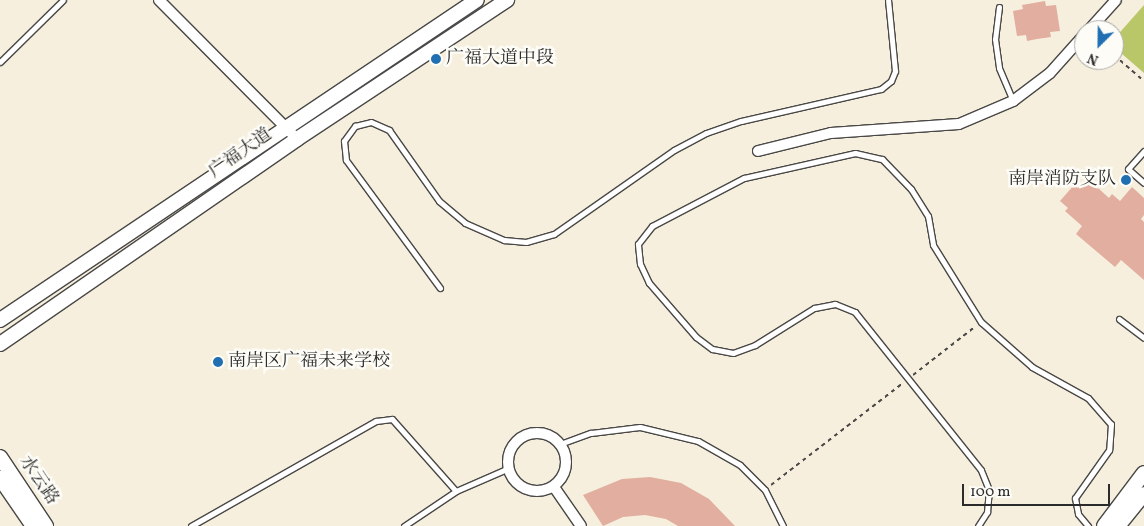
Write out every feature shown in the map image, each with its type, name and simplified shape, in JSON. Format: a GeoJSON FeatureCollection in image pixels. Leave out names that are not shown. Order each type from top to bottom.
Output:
{"type":"FeatureCollection","features":[{"type":"Feature","properties":{"kind":"main road","name":"广福大道"},"geometry":{"type":"LineString","coordinates":[[0,320],[54,286],[285,127],[477,0]]}},
{"type":"Feature","properties":{"kind":"main road","name":"广福大道"},"geometry":{"type":"LineString","coordinates":[[0,344],[297,139],[507,0]]}},
{"type":"Feature","properties":{"kind":"main road","name":"水云路"},"geometry":{"type":"LineString","coordinates":[[0,456],[46,526]]}},
{"type":"Feature","properties":{"kind":"main road"},"geometry":{"type":"LineString","coordinates":[[1104,526],[1144,473]]}},
{"type":"Feature","properties":{"kind":"main road","name":"水云路"},"geometry":{"type":"LineString","coordinates":[[0,478],[33,526]]}},
{"type":"Feature","properties":{"kind":"main road"},"geometry":{"type":"LineString","coordinates":[[1118,526],[1144,494]]}},
{"type":"Feature","properties":{"kind":"street"},"geometry":{"type":"LineString","coordinates":[[159,0],[297,139]]}},
{"type":"Feature","properties":{"kind":"street"},"geometry":{"type":"LineString","coordinates":[[1098,20],[1116,0]]}},
{"type":"Feature","properties":{"kind":"street"},"geometry":{"type":"LineString","coordinates":[[758,151],[831,133],[959,124],[1013,101],[1050,73],[1074,46]]}},
{"type":"Feature","properties":{"kind":"street"},"geometry":{"type":"LineString","coordinates":[[544,434],[560,444],[566,462],[565,472],[554,486],[545,490],[526,489],[518,484],[509,468],[511,450],[525,436],[544,434]]}},
{"type":"Feature","properties":{"kind":"street"},"geometry":{"type":"LineString","coordinates":[[554,486],[580,526]]}},
{"type":"Feature","properties":{"kind":"lane"},"geometry":{"type":"LineString","coordinates":[[0,62],[63,0]]}},
{"type":"Feature","properties":{"kind":"lane"},"geometry":{"type":"LineString","coordinates":[[440,288],[346,160],[344,141],[355,126],[372,122],[389,130],[440,201],[465,223],[504,240],[526,242],[554,234],[674,150],[706,133],[741,121],[880,89],[891,81],[896,71],[888,0]]}},
{"type":"Feature","properties":{"kind":"lane"},"geometry":{"type":"LineString","coordinates":[[999,7],[995,39],[999,68],[1013,101]]}},
{"type":"Feature","properties":{"kind":"lane"},"geometry":{"type":"LineString","coordinates":[[1144,150],[1128,169],[1144,183]]}},
{"type":"Feature","properties":{"kind":"lane"},"geometry":{"type":"LineString","coordinates":[[978,526],[987,512],[989,490],[981,470],[907,380],[855,312],[835,304],[814,308],[755,345],[733,353],[712,349],[696,337],[649,283],[640,264],[638,244],[652,226],[744,178],[855,153],[882,159],[910,189],[928,216],[933,245],[981,322],[1032,367],[1088,398],[1111,424],[1109,450],[1075,498],[1078,514],[1088,526]]}},
{"type":"Feature","properties":{"kind":"lane"},"geometry":{"type":"LineString","coordinates":[[1119,319],[1144,338]]}},
{"type":"Feature","properties":{"kind":"lane"},"geometry":{"type":"LineString","coordinates":[[191,526],[376,422],[384,420],[392,419],[456,491]]}},
{"type":"Feature","properties":{"kind":"lane"},"geometry":{"type":"LineString","coordinates":[[560,444],[591,433],[640,426],[698,442],[740,466],[765,490],[783,526]]}},
{"type":"Feature","properties":{"kind":"lane"},"geometry":{"type":"LineString","coordinates":[[404,526],[456,491],[509,468]]}},
{"type":"Feature","properties":{"kind":"path"},"geometry":{"type":"LineString","coordinates":[[1124,64],[1144,81]]}},
{"type":"Feature","properties":{"kind":"path"},"geometry":{"type":"LineString","coordinates":[[765,490],[981,322]]}},
{"type":"Feature","properties":{"kind":"green space"},"geometry":{"type":"Polygon","coordinates":[[[1144,5],[1144,73],[1124,56],[1124,28],[1144,5]]]}},
{"type":"Feature","properties":{"kind":"building"},"geometry":{"type":"Polygon","coordinates":[[[1045,1],[1046,6],[1056,5],[1060,31],[1050,32],[1051,37],[1027,41],[1026,35],[1017,36],[1013,11],[1023,9],[1022,5],[1045,1]]]}},
{"type":"Feature","properties":{"kind":"building"},"geometry":{"type":"Polygon","coordinates":[[[1087,178],[1109,198],[1112,194],[1120,201],[1132,187],[1144,198],[1144,215],[1141,219],[1144,222],[1144,280],[1121,260],[1115,267],[1076,234],[1082,226],[1065,211],[1068,208],[1060,201],[1074,185],[1078,188],[1087,178]]]}},
{"type":"Feature","properties":{"kind":"building"},"geometry":{"type":"Polygon","coordinates":[[[650,477],[681,483],[709,499],[735,526],[678,526],[666,519],[645,515],[623,517],[603,526],[583,495],[622,479],[650,477]]]}},
{"type":"Feature","properties":{"kind":"place","name":"广福大道中段"},"geometry":{"type":"Point","coordinates":[436,59]}},
{"type":"Feature","properties":{"kind":"place","name":"南岸消防支队"},"geometry":{"type":"Point","coordinates":[1126,180]}},
{"type":"Feature","properties":{"kind":"place","name":"南岸区广福未来学校"},"geometry":{"type":"Point","coordinates":[218,362]}}]}
